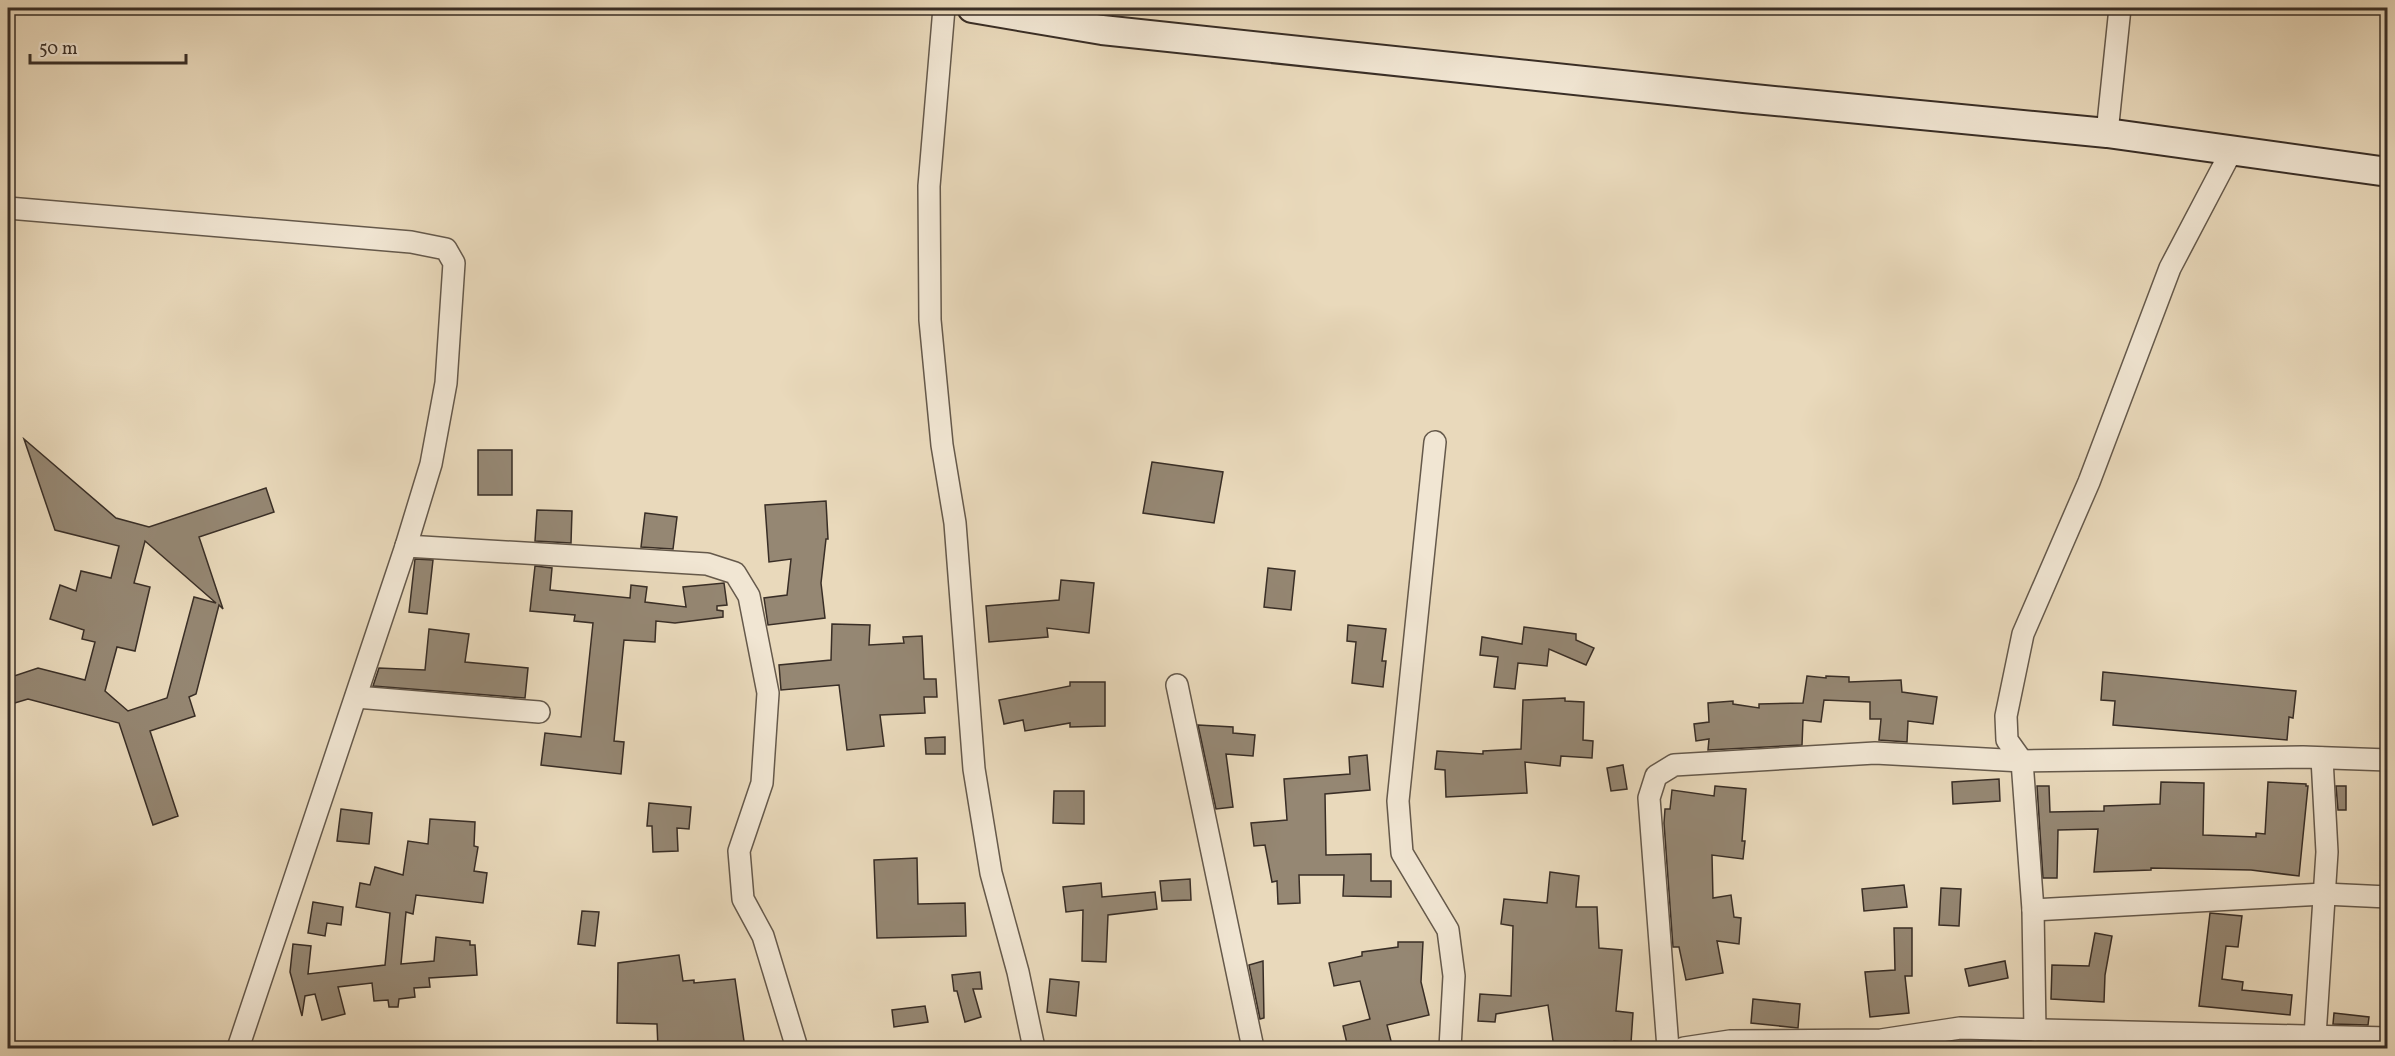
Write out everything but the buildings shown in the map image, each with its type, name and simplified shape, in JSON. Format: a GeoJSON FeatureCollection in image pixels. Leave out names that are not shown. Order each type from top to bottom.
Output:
{"type":"FeatureCollection","features":[{"type":"Feature","properties":{"kind":"street"},"geometry":{"type":"LineString","coordinates":[[944,8],[929,186],[930,320],[942,445],[955,523],[974,769],[991,873],[1018,972],[1034,1048]]}},
{"type":"Feature","properties":{"kind":"street"},"geometry":{"type":"LineString","coordinates":[[972,8],[1114,31],[2107,133],[2388,172]]}},
{"type":"Feature","properties":{"kind":"street"},"geometry":{"type":"LineString","coordinates":[[2107,133],[2120,8]]}},
{"type":"Feature","properties":{"kind":"street"},"geometry":{"type":"LineString","coordinates":[[2035,1030],[2033,910],[2022,761],[2007,740],[2006,716],[2024,634],[2089,482],[2170,268],[2232,150]]}},
{"type":"Feature","properties":{"kind":"street"},"geometry":{"type":"LineString","coordinates":[[8,208],[411,242],[446,249],[454,263],[446,382],[431,464],[406,546],[238,1048]]}},
{"type":"Feature","properties":{"kind":"street"},"geometry":{"type":"LineString","coordinates":[[1435,442],[1398,801],[1402,853],[1448,930],[1454,976],[1450,1048]]}},
{"type":"Feature","properties":{"kind":"street"},"geometry":{"type":"LineString","coordinates":[[406,546],[708,564],[735,573],[749,597],[768,693],[762,783],[739,851],[743,898],[763,936],[796,1048]]}},
{"type":"Feature","properties":{"kind":"street"},"geometry":{"type":"LineString","coordinates":[[1177,685],[1252,1048]]}},
{"type":"Feature","properties":{"kind":"street"},"geometry":{"type":"LineString","coordinates":[[356,697],[539,712]]}},
{"type":"Feature","properties":{"kind":"street"},"geometry":{"type":"LineString","coordinates":[[1668,1048],[1648,798],[1656,776],[1674,765],[1875,753],[2022,761],[2322,758],[2388,760]]}},
{"type":"Feature","properties":{"kind":"street"},"geometry":{"type":"LineString","coordinates":[[2315,1036],[2326,852],[2322,758]]}},
{"type":"Feature","properties":{"kind":"street"},"geometry":{"type":"LineString","coordinates":[[2033,910],[2324,894],[2388,897]]}},
{"type":"Feature","properties":{"kind":"street"},"geometry":{"type":"LineString","coordinates":[[1684,1048],[1730,1041],[1881,1040],[1960,1028],[2388,1038]]}}]}
